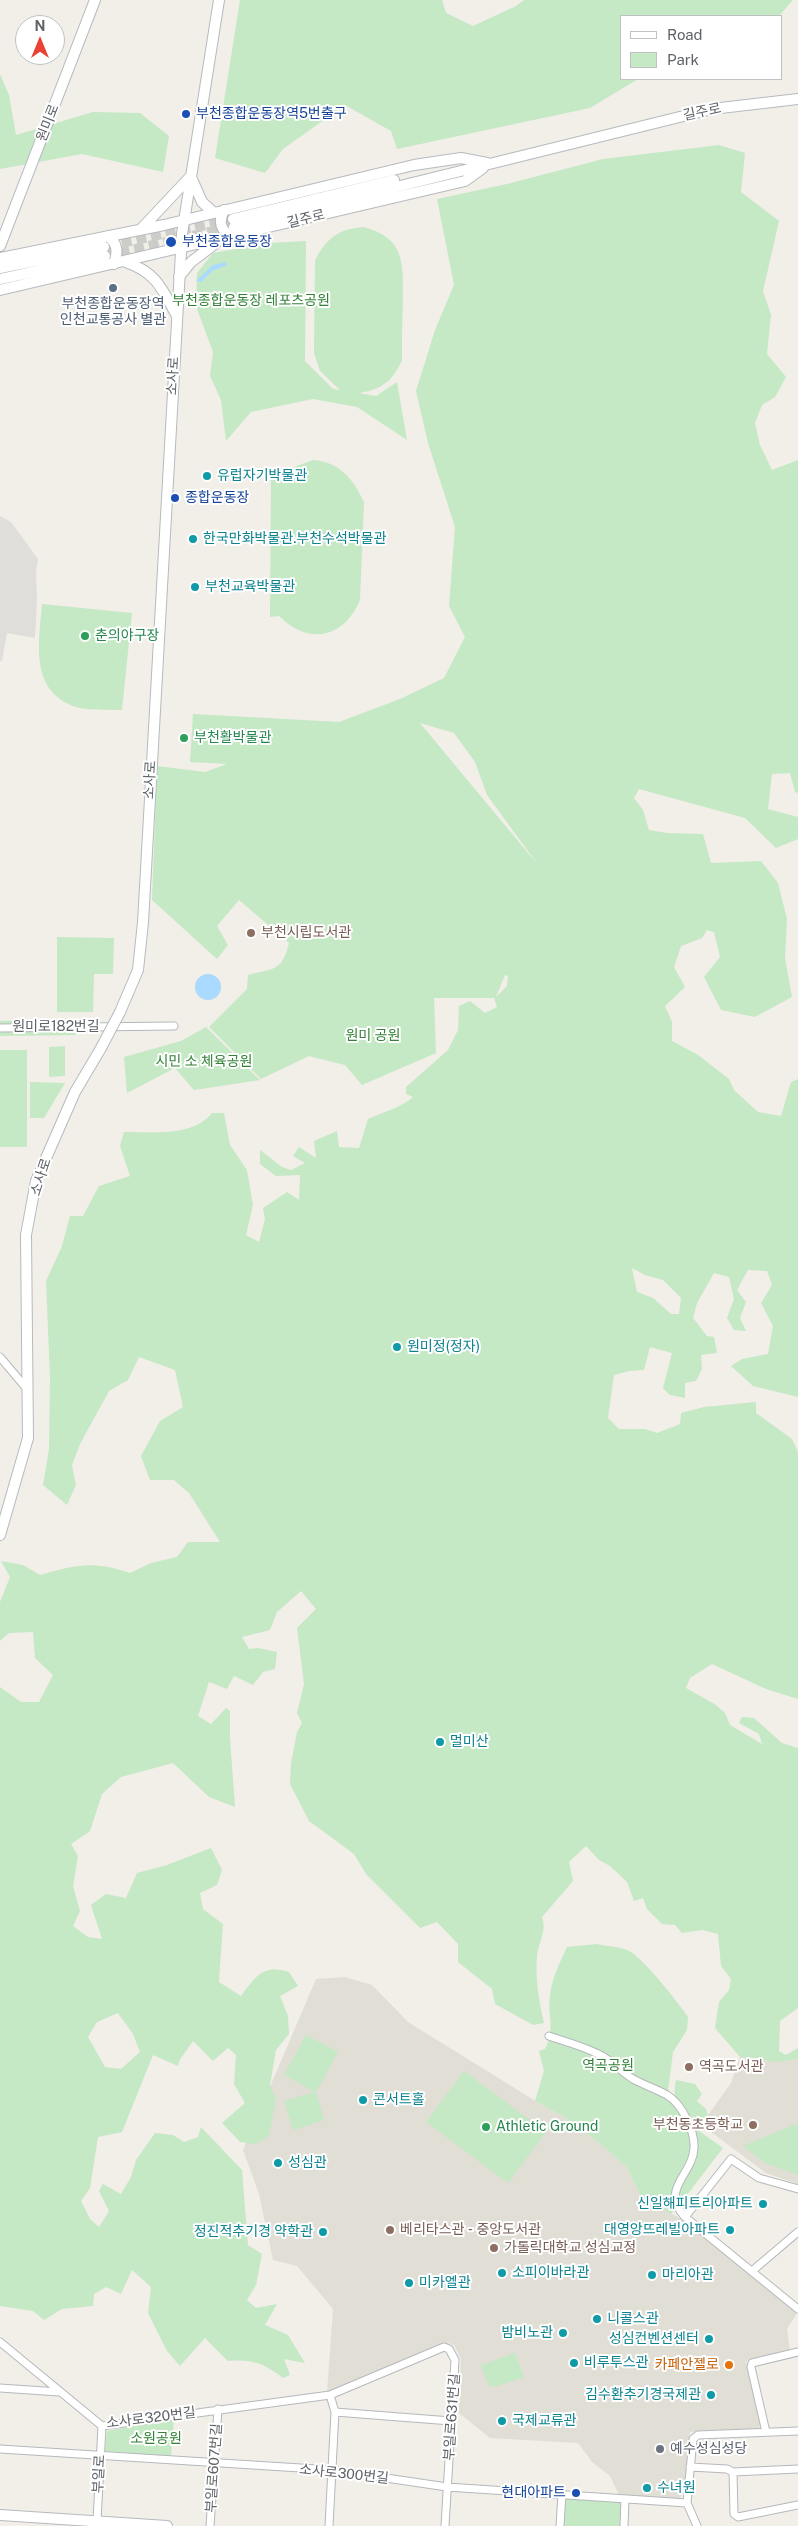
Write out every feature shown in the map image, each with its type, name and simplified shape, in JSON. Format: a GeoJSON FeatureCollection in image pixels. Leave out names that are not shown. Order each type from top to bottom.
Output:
{"type":"FeatureCollection","features":[{"type":"Feature","properties":{"kind":"street","name":"원미로"},"geometry":{"type":"LineString","coordinates":[[0,246],[95,0]]}},
{"type":"Feature","properties":{"kind":"street","name":"소사로"},"geometry":{"type":"LineString","coordinates":[[0,1535],[28,1438],[26,1235],[36,1181],[75,1092],[120,1012],[138,970],[143,922],[181,248],[220,0]]}},
{"type":"Feature","properties":{"kind":"street","name":"길주로"},"geometry":{"type":"LineString","coordinates":[[233,223],[446,168],[490,164],[712,109],[798,98]]}},
{"type":"Feature","properties":{"kind":"street","name":"길주로"},"geometry":{"type":"LineString","coordinates":[[0,258],[184,220],[414,165],[461,158],[490,164]]}},
{"type":"Feature","properties":{"kind":"street","name":"길주로"},"geometry":{"type":"LineString","coordinates":[[0,290],[465,181],[490,164]]}},
{"type":"Feature","properties":{"kind":"street"},"geometry":{"type":"LineString","coordinates":[[141,229],[162,210],[191,177],[202,202],[213,212]]}},
{"type":"Feature","properties":{"kind":"street"},"geometry":{"type":"LineString","coordinates":[[179,278],[191,262],[207,248],[227,238],[220,224],[224,210]]}},
{"type":"Feature","properties":{"kind":"street"},"geometry":{"type":"LineString","coordinates":[[108,236],[115,241],[114,264]]}},
{"type":"Feature","properties":{"kind":"street"},"geometry":{"type":"LineString","coordinates":[[0,268],[105,252],[0,280]]}},
{"type":"Feature","properties":{"kind":"street"},"geometry":{"type":"LineString","coordinates":[[125,262],[141,267],[151,274],[160,285],[176,316]]}},
{"type":"Feature","properties":{"kind":"street","name":"원미로182번길"},"geometry":{"type":"LineString","coordinates":[[0,1028],[174,1026]]}},
{"type":"Feature","properties":{"kind":"street"},"geometry":{"type":"LineString","coordinates":[[0,1357],[27,1389]]}},
{"type":"Feature","properties":{"kind":"street"},"geometry":{"type":"LineString","coordinates":[[549,2036],[600,2055],[632,2078],[666,2094],[685,2118],[694,2138],[692,2160],[680,2179],[676,2192],[677,2206],[685,2217],[798,2309]]}},
{"type":"Feature","properties":{"kind":"street"},"geometry":{"type":"LineString","coordinates":[[685,2217],[731,2159],[759,2178],[798,2189]]}},
{"type":"Feature","properties":{"kind":"street"},"geometry":{"type":"LineString","coordinates":[[752,2271],[798,2232]]}},
{"type":"Feature","properties":{"kind":"street","name":"소사로320번길"},"geometry":{"type":"LineString","coordinates":[[0,2342],[102,2426],[330,2395]]}},
{"type":"Feature","properties":{"kind":"street","name":"부일로631번길"},"geometry":{"type":"LineString","coordinates":[[330,2395],[444,2348],[449,2349],[455,2360],[445,2526]]}},
{"type":"Feature","properties":{"kind":"street"},"geometry":{"type":"LineString","coordinates":[[766,2432],[751,2367],[752,2363],[798,2352]]}},
{"type":"Feature","properties":{"kind":"street"},"geometry":{"type":"LineString","coordinates":[[0,2388],[60,2392]]}},
{"type":"Feature","properties":{"kind":"street"},"geometry":{"type":"LineString","coordinates":[[329,2526],[336,2412],[330,2395]]}},
{"type":"Feature","properties":{"kind":"street","name":"부일로607번길"},"geometry":{"type":"LineString","coordinates":[[210,2526],[218,2409]]}},
{"type":"Feature","properties":{"kind":"street"},"geometry":{"type":"LineString","coordinates":[[336,2412],[451,2421]]}},
{"type":"Feature","properties":{"kind":"street","name":"부일로"},"geometry":{"type":"LineString","coordinates":[[96,2521],[102,2426]]}},
{"type":"Feature","properties":{"kind":"street"},"geometry":{"type":"LineString","coordinates":[[696,2526],[688,2503],[693,2439],[698,2435],[798,2431]]}},
{"type":"Feature","properties":{"kind":"street","name":"소사로300번길"},"geometry":{"type":"LineString","coordinates":[[0,2449],[332,2470],[448,2487],[688,2503]]}},
{"type":"Feature","properties":{"kind":"street"},"geometry":{"type":"LineString","coordinates":[[690,2467],[727,2469],[733,2472],[798,2469]]}},
{"type":"Feature","properties":{"kind":"street"},"geometry":{"type":"LineString","coordinates":[[733,2472],[734,2514],[738,2517],[798,2504]]}},
{"type":"Feature","properties":{"kind":"street"},"geometry":{"type":"LineString","coordinates":[[560,2526],[562,2494]]}},
{"type":"Feature","properties":{"kind":"street"},"geometry":{"type":"LineString","coordinates":[[624,2526],[626,2499]]}},
{"type":"Feature","properties":{"kind":"street"},"geometry":{"type":"LineString","coordinates":[[0,2515],[168,2526]]}},
{"type":"Feature","properties":{"kind":"shaded area"},"geometry":{"type":"Polygon","coordinates":[[[0,516],[11,522],[38,559],[36,572],[35,638],[7,633],[2,661],[0,661],[0,516]]]}},
{"type":"Feature","properties":{"kind":"shaded area","name":"가톨릭대학교 성심교정"},"geometry":{"type":"Polygon","coordinates":[[[345,1977],[372,1985],[408,2022],[566,2118],[627,2167],[641,2197],[687,2222],[797,2313],[787,2329],[790,2351],[746,2361],[762,2426],[757,2429],[690,2432],[684,2492],[679,2499],[619,2495],[610,2476],[592,2462],[578,2443],[490,2438],[459,2413],[461,2359],[454,2345],[448,2343],[327,2392],[333,2309],[297,2266],[273,2260],[259,2194],[243,2150],[316,1979],[345,1977]]]}},
{"type":"Feature","properties":{"kind":"shaded area","name":"부천동초등학교"},"geometry":{"type":"Polygon","coordinates":[[[740,2057],[777,2062],[798,2059],[798,2184],[766,2173],[711,2132],[706,2118],[731,2083],[740,2057]]]}},
{"type":"Feature","properties":{"kind":"green space"},"geometry":{"type":"Polygon","coordinates":[[[240,0],[442,0],[446,13],[473,26],[516,6],[524,0],[793,0],[780,15],[620,15],[620,80],[636,80],[590,108],[397,149],[391,131],[345,105],[283,149],[265,173],[215,158],[240,0]]]}},
{"type":"Feature","properties":{"kind":"green space"},"geometry":{"type":"Polygon","coordinates":[[[0,74],[9,95],[16,135],[93,112],[140,113],[169,136],[163,172],[82,154],[0,169],[0,74]]]}},
{"type":"Feature","properties":{"kind":"green space","name":"원미 공원"},"geometry":{"type":"Polygon","coordinates":[[[719,145],[745,153],[741,192],[779,221],[763,291],[771,315],[767,354],[786,377],[775,397],[762,405],[755,423],[760,445],[772,470],[798,460],[798,793],[795,792],[790,773],[772,774],[768,809],[798,817],[798,839],[776,848],[745,818],[639,789],[634,798],[643,810],[649,830],[667,833],[703,834],[711,863],[761,861],[778,883],[787,919],[785,958],[792,997],[755,1017],[721,1010],[704,977],[720,957],[714,932],[707,930],[702,938],[681,946],[674,967],[685,987],[665,1006],[672,1022],[672,1041],[698,1055],[729,1079],[734,1090],[758,1112],[781,1116],[791,1082],[798,1079],[798,1397],[753,1386],[731,1366],[742,1359],[768,1354],[773,1326],[761,1303],[772,1285],[767,1271],[748,1270],[737,1290],[746,1302],[740,1318],[746,1331],[734,1330],[727,1318],[734,1299],[729,1277],[714,1273],[697,1303],[693,1318],[707,1336],[714,1337],[717,1353],[701,1355],[702,1369],[696,1381],[685,1383],[685,1398],[670,1395],[663,1388],[672,1353],[650,1347],[644,1370],[614,1375],[608,1418],[619,1429],[645,1429],[657,1433],[680,1424],[681,1413],[704,1407],[756,1402],[756,1413],[792,1439],[798,1452],[798,1699],[766,1689],[712,1664],[690,1678],[686,1688],[716,1705],[725,1713],[730,1725],[762,1744],[759,1734],[739,1723],[742,1717],[754,1718],[782,1743],[798,1748],[798,2008],[780,2021],[779,2051],[786,2055],[798,2048],[798,2059],[777,2062],[740,2057],[715,2028],[719,2002],[729,1990],[731,1979],[721,1966],[718,1934],[702,1930],[682,1933],[675,1925],[662,1924],[647,1909],[643,1898],[634,1901],[627,1882],[610,1866],[599,1860],[586,1846],[569,1862],[573,1881],[542,1917],[544,1927],[537,1956],[537,1973],[544,2023],[533,2025],[495,2004],[492,1989],[458,1962],[458,1944],[437,1922],[420,1928],[366,1874],[354,1854],[309,1821],[290,1784],[291,1763],[297,1732],[302,1723],[297,1713],[304,1684],[297,1628],[316,1609],[301,1591],[277,1612],[270,1630],[242,1637],[249,1649],[258,1648],[277,1652],[275,1669],[263,1672],[253,1685],[234,1676],[227,1689],[209,1682],[198,1716],[211,1724],[226,1708],[230,1711],[235,1807],[209,1797],[173,1763],[121,1777],[102,1794],[90,1831],[71,1844],[78,1856],[73,1886],[80,1911],[73,1926],[88,1937],[102,1939],[91,1905],[106,1894],[126,1898],[137,1873],[167,1865],[211,1848],[222,1870],[217,1885],[200,1893],[203,1909],[223,1924],[219,1982],[241,1996],[261,1974],[266,1971],[280,1970],[289,1972],[298,1986],[280,1996],[288,2016],[289,2034],[276,2050],[270,2085],[276,2099],[269,2136],[255,2144],[240,2142],[222,2123],[245,2103],[234,2084],[236,2055],[228,2048],[213,2061],[193,2041],[179,2061],[178,2066],[153,2055],[122,2132],[98,2137],[90,2188],[81,2201],[90,2219],[99,2227],[109,2211],[99,2191],[103,2184],[121,2194],[131,2177],[136,2160],[155,2133],[173,2135],[184,2142],[198,2137],[201,2127],[242,2170],[248,2245],[262,2254],[256,2285],[247,2300],[256,2308],[277,2304],[265,2325],[288,2335],[305,2363],[284,2359],[290,2375],[283,2378],[258,2363],[228,2361],[205,2338],[180,2366],[167,2351],[148,2313],[151,2287],[132,2270],[121,2294],[106,2287],[94,2294],[93,2306],[62,2309],[44,2320],[33,2311],[0,2306],[0,1687],[21,1702],[39,1702],[53,1675],[35,1658],[33,1632],[9,1633],[0,1641],[0,1602],[10,1577],[1,1561],[23,1565],[40,1575],[84,1565],[105,1566],[130,1573],[151,1563],[177,1557],[188,1542],[220,1542],[189,1493],[174,1480],[150,1480],[141,1456],[160,1421],[183,1407],[175,1370],[139,1357],[128,1380],[109,1391],[80,1444],[72,1465],[76,1485],[67,1505],[43,1485],[49,1449],[50,1378],[46,1281],[62,1246],[70,1216],[83,1216],[99,1186],[130,1176],[120,1146],[124,1132],[171,1132],[183,1130],[204,1121],[212,1113],[224,1113],[230,1145],[247,1170],[253,1205],[246,1235],[259,1242],[265,1219],[263,1208],[287,1192],[299,1200],[300,1175],[276,1176],[260,1164],[260,1150],[282,1167],[291,1170],[305,1163],[293,1156],[299,1147],[316,1158],[314,1141],[337,1131],[339,1147],[359,1148],[368,1119],[397,1107],[413,1097],[406,1094],[406,1087],[448,1050],[458,1030],[459,1006],[470,1001],[485,1013],[497,1007],[494,998],[434,998],[436,1053],[362,1085],[345,1065],[309,1056],[261,1079],[209,1027],[247,989],[248,975],[271,969],[280,964],[289,943],[239,900],[217,926],[228,945],[217,959],[152,900],[157,766],[205,772],[227,764],[190,762],[193,714],[339,722],[400,699],[444,678],[465,637],[449,606],[455,527],[428,443],[416,391],[435,330],[454,285],[437,199],[507,184],[603,159],[719,145]],[[420,723],[538,865],[487,795],[475,762],[454,733],[420,723]],[[505,975],[496,997],[507,986],[508,976],[505,975]],[[632,1268],[637,1292],[653,1298],[671,1314],[679,1314],[681,1298],[663,1280],[645,1275],[632,1268]],[[118,2013],[97,2022],[88,2037],[105,2067],[121,2069],[140,2052],[133,2034],[118,2013]]]}},
{"type":"Feature","properties":{"kind":"green space","name":"부천종합운동장 레포츠공원"},"geometry":{"type":"Polygon","coordinates":[[[363,227],[387,238],[395,246],[402,264],[402,360],[395,374],[380,387],[359,393],[376,396],[397,382],[407,440],[357,407],[313,399],[251,412],[226,441],[221,400],[210,376],[213,352],[196,306],[197,273],[213,253],[270,243],[306,241],[305,361],[333,389],[340,390],[320,371],[314,353],[315,261],[323,247],[334,236],[347,230],[363,227]]]}},
{"type":"Feature","properties":{"kind":"green space"},"geometry":{"type":"Polygon","coordinates":[[[313,460],[322,461],[338,468],[350,479],[364,502],[360,600],[345,623],[325,634],[302,631],[290,625],[279,616],[270,617],[271,477],[281,476],[281,481],[294,467],[313,460]]]}},
{"type":"Feature","properties":{"kind":"green space","name":"춘의야구장"},"geometry":{"type":"Polygon","coordinates":[[[42,604],[132,613],[122,710],[76,707],[61,700],[50,689],[40,664],[39,634],[42,604]]]}},
{"type":"Feature","properties":{"kind":"green space"},"geometry":{"type":"Polygon","coordinates":[[[57,937],[114,938],[113,974],[94,974],[93,1012],[57,1012],[57,937]]]}},
{"type":"Feature","properties":{"kind":"green space"},"geometry":{"type":"Polygon","coordinates":[[[76,1020],[76,1024],[0,1025],[0,1021],[76,1020]]]}},
{"type":"Feature","properties":{"kind":"green space","name":"시민 소 체육공원"},"geometry":{"type":"Polygon","coordinates":[[[206,1027],[260,1080],[194,1090],[175,1068],[127,1093],[124,1057],[181,1041],[206,1027]]]}},
{"type":"Feature","properties":{"kind":"green space"},"geometry":{"type":"Polygon","coordinates":[[[75,1030],[76,1035],[0,1036],[0,1031],[75,1030]]]}},
{"type":"Feature","properties":{"kind":"green space"},"geometry":{"type":"Polygon","coordinates":[[[65,1046],[65,1076],[49,1077],[49,1047],[65,1046]]]}},
{"type":"Feature","properties":{"kind":"green space"},"geometry":{"type":"Polygon","coordinates":[[[0,1050],[27,1050],[27,1147],[0,1147],[0,1050]]]}},
{"type":"Feature","properties":{"kind":"green space"},"geometry":{"type":"Polygon","coordinates":[[[30,1082],[65,1083],[44,1118],[30,1118],[30,1082]]]}},
{"type":"Feature","properties":{"kind":"green space","name":"역곡공원"},"geometry":{"type":"Polygon","coordinates":[[[597,1944],[627,1950],[638,1957],[688,2017],[687,2030],[673,2052],[667,2098],[678,2111],[687,2127],[690,2144],[686,2161],[675,2184],[673,2202],[675,2209],[671,2214],[641,2197],[627,2167],[594,2139],[566,2118],[535,2101],[544,2071],[539,2051],[545,2049],[550,2035],[549,2002],[557,1970],[567,1947],[597,1944]]]}},
{"type":"Feature","properties":{"kind":"green space"},"geometry":{"type":"Polygon","coordinates":[[[306,2035],[338,2052],[316,2092],[324,2120],[293,2130],[284,2101],[315,2092],[284,2075],[306,2035]]]}},
{"type":"Feature","properties":{"kind":"green space","name":"Athletic Ground"},"geometry":{"type":"Polygon","coordinates":[[[464,2071],[546,2132],[508,2183],[426,2122],[464,2071]]]}},
{"type":"Feature","properties":{"kind":"green space"},"geometry":{"type":"Polygon","coordinates":[[[676,2080],[695,2084],[702,2094],[697,2101],[706,2109],[708,2115],[695,2128],[723,2148],[680,2204],[680,2189],[696,2156],[697,2140],[692,2126],[677,2103],[675,2096],[676,2080]]]}},
{"type":"Feature","properties":{"kind":"green space"},"geometry":{"type":"Polygon","coordinates":[[[798,2123],[798,2175],[765,2163],[743,2146],[798,2123]]]}},
{"type":"Feature","properties":{"kind":"green space"},"geometry":{"type":"Polygon","coordinates":[[[515,2353],[524,2377],[495,2387],[488,2385],[481,2365],[515,2353]]]}},
{"type":"Feature","properties":{"kind":"green space","name":"소원공원"},"geometry":{"type":"Polygon","coordinates":[[[174,2419],[171,2456],[105,2451],[107,2431],[174,2419]]]}},
{"type":"Feature","properties":{"kind":"green space"},"geometry":{"type":"Polygon","coordinates":[[[564,2498],[623,2501],[621,2526],[563,2526],[564,2498]]]}},
{"type":"Feature","properties":{"kind":"water"},"geometry":{"type":"Polygon","coordinates":[[[226,262],[227,265],[212,271],[201,282],[196,281],[213,265],[226,262]]]}},
{"type":"Feature","properties":{"kind":"water"},"geometry":{"type":"Polygon","coordinates":[[[208,974],[217,978],[221,987],[217,996],[208,1000],[199,996],[195,987],[199,978],[208,974]]]}},
{"type":"Feature","properties":{"kind":"tunnel"},"geometry":{"type":"LineString","coordinates":[[107,246],[233,219]]}},
{"type":"Feature","properties":{"kind":"tunnel"},"geometry":{"type":"LineString","coordinates":[[105,256],[231,227]]}},
{"type":"Feature","properties":{"kind":"place","name":"부천종합운동장역5번출구"},"geometry":{"type":"Point","coordinates":[186,114]}},
{"type":"Feature","properties":{"kind":"place","name":"부천종합운동장"},"geometry":{"type":"Point","coordinates":[171,242]}},
{"type":"Feature","properties":{"kind":"place","name":"부천종합운동장역 인천교통공사 별관"},"geometry":{"type":"Point","coordinates":[113,288]}},
{"type":"Feature","properties":{"kind":"place","name":"유럽자기박물관"},"geometry":{"type":"Point","coordinates":[207,476]}},
{"type":"Feature","properties":{"kind":"place","name":"종합운동장"},"geometry":{"type":"Point","coordinates":[175,498]}},
{"type":"Feature","properties":{"kind":"place","name":"한국만화박물관.부천수석박물관"},"geometry":{"type":"Point","coordinates":[193,539]}},
{"type":"Feature","properties":{"kind":"place","name":"부천교육박물관"},"geometry":{"type":"Point","coordinates":[195,587]}},
{"type":"Feature","properties":{"kind":"place","name":"춘의야구장"},"geometry":{"type":"Point","coordinates":[85,636]}},
{"type":"Feature","properties":{"kind":"place","name":"부천활박물관"},"geometry":{"type":"Point","coordinates":[184,738]}},
{"type":"Feature","properties":{"kind":"place","name":"부천시립도서관"},"geometry":{"type":"Point","coordinates":[251,933]}},
{"type":"Feature","properties":{"kind":"place","name":"원미정(정자)"},"geometry":{"type":"Point","coordinates":[397,1347]}},
{"type":"Feature","properties":{"kind":"place","name":"멀미산"},"geometry":{"type":"Point","coordinates":[440,1742]}},
{"type":"Feature","properties":{"kind":"place","name":"역곡도서관"},"geometry":{"type":"Point","coordinates":[689,2067]}},
{"type":"Feature","properties":{"kind":"place","name":"콘서트홀"},"geometry":{"type":"Point","coordinates":[363,2100]}},
{"type":"Feature","properties":{"kind":"place","name":"부천동초등학교"},"geometry":{"type":"Point","coordinates":[753,2125]}},
{"type":"Feature","properties":{"kind":"place","name":"Athletic Ground"},"geometry":{"type":"Point","coordinates":[486,2127]}},
{"type":"Feature","properties":{"kind":"place","name":"성심관"},"geometry":{"type":"Point","coordinates":[278,2163]}},
{"type":"Feature","properties":{"kind":"place","name":"신일해피트리아파트"},"geometry":{"type":"Point","coordinates":[763,2204]}},
{"type":"Feature","properties":{"kind":"place","name":"베리타스관 - 중앙도서관"},"geometry":{"type":"Point","coordinates":[390,2230]}},
{"type":"Feature","properties":{"kind":"place","name":"대영앙뜨레빌아파트"},"geometry":{"type":"Point","coordinates":[730,2230]}},
{"type":"Feature","properties":{"kind":"place","name":"정진적추기경 약학관"},"geometry":{"type":"Point","coordinates":[323,2232]}},
{"type":"Feature","properties":{"kind":"place","name":"가톨릭대학교 성심교정"},"geometry":{"type":"Point","coordinates":[494,2248]}},
{"type":"Feature","properties":{"kind":"place","name":"소피이바라관"},"geometry":{"type":"Point","coordinates":[502,2273]}},
{"type":"Feature","properties":{"kind":"place","name":"마리아관"},"geometry":{"type":"Point","coordinates":[652,2275]}},
{"type":"Feature","properties":{"kind":"place","name":"미카엘관"},"geometry":{"type":"Point","coordinates":[409,2283]}},
{"type":"Feature","properties":{"kind":"place","name":"니콜스관"},"geometry":{"type":"Point","coordinates":[597,2319]}},
{"type":"Feature","properties":{"kind":"place","name":"밤비노관"},"geometry":{"type":"Point","coordinates":[563,2333]}},
{"type":"Feature","properties":{"kind":"place","name":"성심컨벤션센터"},"geometry":{"type":"Point","coordinates":[709,2339]}},
{"type":"Feature","properties":{"kind":"place","name":"비루투스관"},"geometry":{"type":"Point","coordinates":[574,2363]}},
{"type":"Feature","properties":{"kind":"place","name":"카페안젤로"},"geometry":{"type":"Point","coordinates":[729,2365]}},
{"type":"Feature","properties":{"kind":"place","name":"김수환추기경국제관"},"geometry":{"type":"Point","coordinates":[711,2395]}},
{"type":"Feature","properties":{"kind":"place","name":"국제교류관"},"geometry":{"type":"Point","coordinates":[502,2421]}},
{"type":"Feature","properties":{"kind":"place","name":"예수성심성당"},"geometry":{"type":"Point","coordinates":[660,2449]}},
{"type":"Feature","properties":{"kind":"place","name":"수녀원"},"geometry":{"type":"Point","coordinates":[647,2488]}},
{"type":"Feature","properties":{"kind":"place","name":"현대아파트"},"geometry":{"type":"Point","coordinates":[576,2493]}}]}
